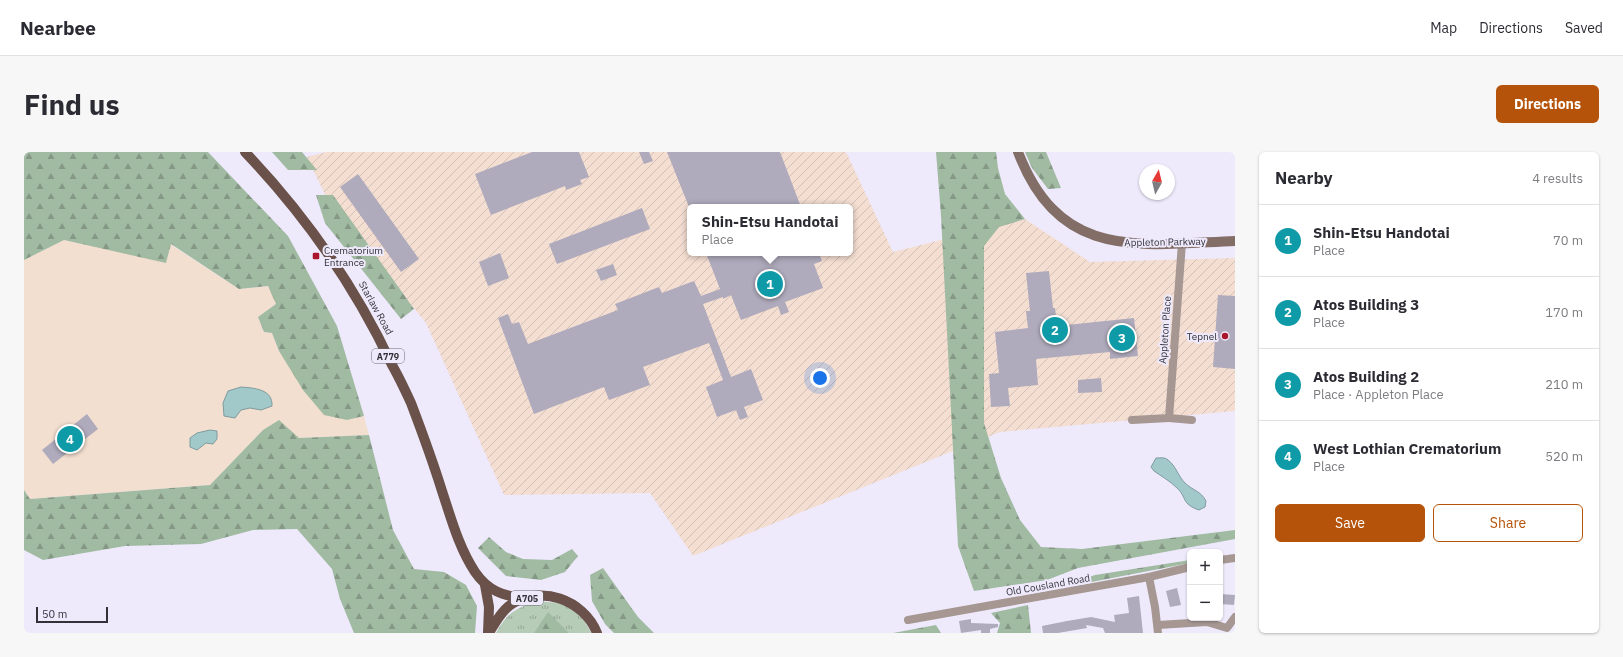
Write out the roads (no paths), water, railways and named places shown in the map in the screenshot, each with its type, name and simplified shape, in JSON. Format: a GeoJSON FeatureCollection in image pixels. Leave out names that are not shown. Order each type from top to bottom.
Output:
{"type":"FeatureCollection","features":[{"type":"Feature","properties":{"kind":"main road","name":"Starlaw Road"},"geometry":{"type":"LineString","coordinates":[[245,152],[264,172],[310,229],[343,274],[374,326],[410,402],[467,557],[485,585]]}},
{"type":"Feature","properties":{"kind":"main road","name":"A779"},"geometry":{"type":"LineString","coordinates":[[485,585],[504,596],[524,599]]}},
{"type":"Feature","properties":{"kind":"main road","name":"A779"},"geometry":{"type":"LineString","coordinates":[[485,585],[489,607],[489,633]]}},
{"type":"Feature","properties":{"kind":"main road","name":"A705"},"geometry":{"type":"LineString","coordinates":[[489,633],[499,615],[510,605],[524,599],[540,595],[555,596],[578,606],[593,623],[597,633]]}},
{"type":"Feature","properties":{"kind":"street","name":"Appleton Parkway"},"geometry":{"type":"LineString","coordinates":[[1018,152],[1024,168],[1041,197],[1050,208],[1066,222],[1089,234],[1117,242],[1149,244],[1235,241]]}},
{"type":"Feature","properties":{"kind":"street","name":"Appleton Place"},"geometry":{"type":"LineString","coordinates":[[1169,418],[1182,243]]}},
{"type":"Feature","properties":{"kind":"street"},"geometry":{"type":"LineString","coordinates":[[1132,420],[1169,418],[1192,420]]}},
{"type":"Feature","properties":{"kind":"street"},"geometry":{"type":"LineString","coordinates":[[1223,560],[1235,558]]}},
{"type":"Feature","properties":{"kind":"street","name":"Old Cousland Road"},"geometry":{"type":"LineString","coordinates":[[908,620],[1149,577],[1187,568]]}},
{"type":"Feature","properties":{"kind":"street"},"geometry":{"type":"LineString","coordinates":[[1149,577],[1158,629],[1207,622],[1229,630],[1235,617]]}},
{"type":"Feature","properties":{"kind":"place","name":"Crematorium Entrance"},"geometry":{"type":"Point","coordinates":[316,256]}},
{"type":"Feature","properties":{"kind":"place","name":"Shin-Etsu Handotai"},"geometry":{"type":"Point","coordinates":[770,284]}},
{"type":"Feature","properties":{"kind":"place","name":"Atos Building 3"},"geometry":{"type":"Point","coordinates":[1055,330]}},
{"type":"Feature","properties":{"kind":"place","name":"Tepnel"},"geometry":{"type":"Point","coordinates":[1225,336]}},
{"type":"Feature","properties":{"kind":"place","name":"Atos Building 2"},"geometry":{"type":"Point","coordinates":[1122,338]}},
{"type":"Feature","properties":{"kind":"place","name":"West Lothian Crematorium"},"geometry":{"type":"Point","coordinates":[70,439]}}]}
